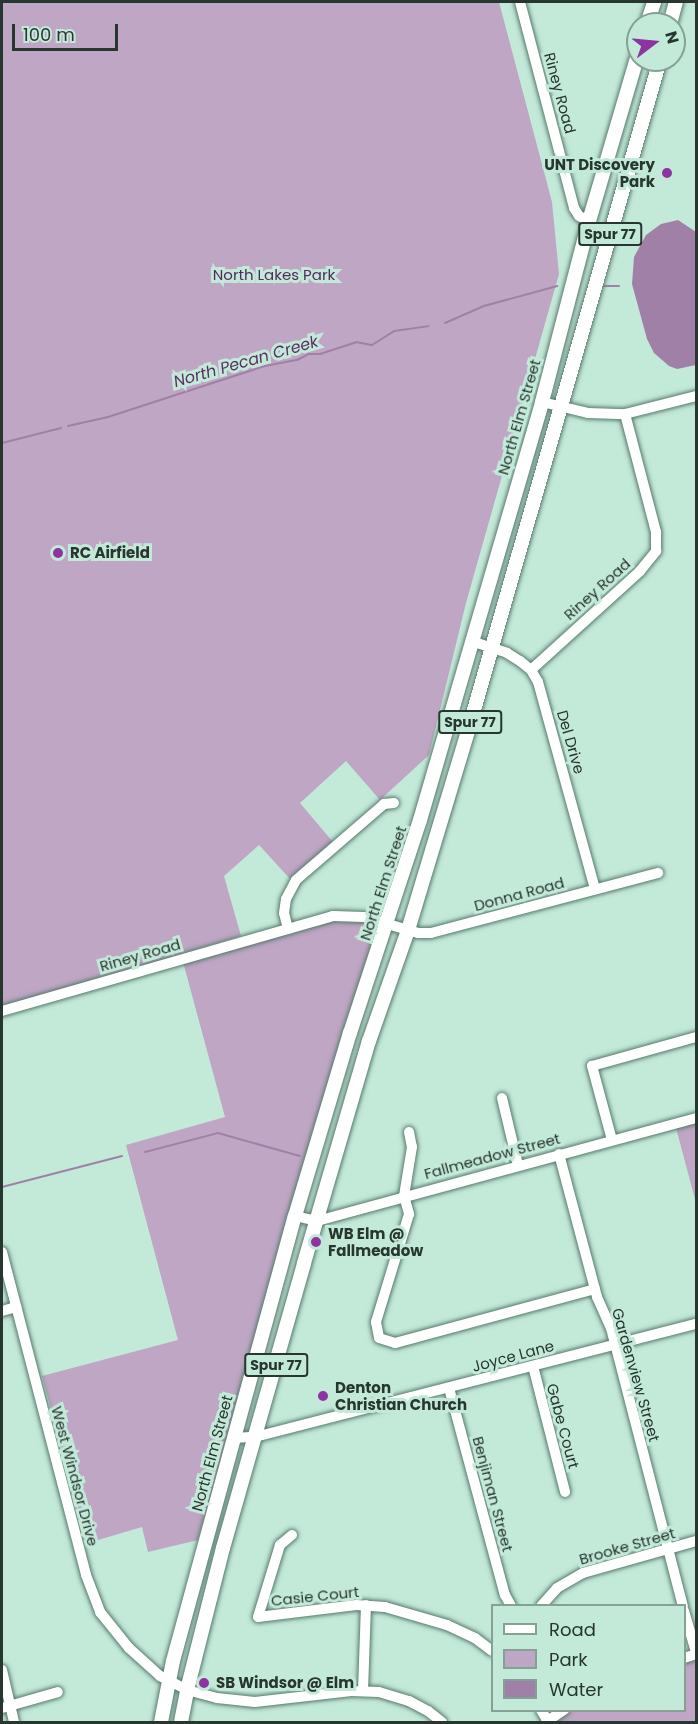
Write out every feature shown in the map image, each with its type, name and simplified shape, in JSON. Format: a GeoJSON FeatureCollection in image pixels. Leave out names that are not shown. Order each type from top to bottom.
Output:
{"type":"FeatureCollection","features":[{"type":"Feature","properties":{"kind":"main road","name":"North Elm Street"},"geometry":{"type":"LineString","coordinates":[[161,1722],[169,1680],[233,1438],[295,1216],[350,1033],[388,923],[542,402],[589,220],[633,72]]}},
{"type":"Feature","properties":{"kind":"main road","name":"Spur 77"},"geometry":{"type":"LineString","coordinates":[[181,1722],[187,1690],[255,1437],[317,1221],[369,1041],[408,930],[657,72]]}},
{"type":"Feature","properties":{"kind":"street","name":"Riney Road"},"geometry":{"type":"LineString","coordinates":[[520,2],[574,208],[579,216],[589,220]]}},
{"type":"Feature","properties":{"kind":"street"},"geometry":{"type":"LineString","coordinates":[[542,402],[588,413],[625,414],[696,396]]}},
{"type":"Feature","properties":{"kind":"street","name":"Riney Road"},"geometry":{"type":"LineString","coordinates":[[531,670],[640,571],[656,550],[656,532],[625,414]]}},
{"type":"Feature","properties":{"kind":"street"},"geometry":{"type":"LineString","coordinates":[[471,640],[507,654],[531,670]]}},
{"type":"Feature","properties":{"kind":"street","name":"Del Drive"},"geometry":{"type":"LineString","coordinates":[[531,670],[538,682],[595,889]]}},
{"type":"Feature","properties":{"kind":"street"},"geometry":{"type":"LineString","coordinates":[[288,929],[284,913],[286,899],[296,880],[384,804],[394,803]]}},
{"type":"Feature","properties":{"kind":"street","name":"Donna Road"},"geometry":{"type":"LineString","coordinates":[[388,923],[422,934],[440,931],[658,873]]}},
{"type":"Feature","properties":{"kind":"street","name":"Riney Road"},"geometry":{"type":"LineString","coordinates":[[2,1011],[288,929],[342,916],[364,916],[388,923]]}},
{"type":"Feature","properties":{"kind":"street"},"geometry":{"type":"LineString","coordinates":[[612,1140],[592,1066],[696,1038]]}},
{"type":"Feature","properties":{"kind":"street"},"geometry":{"type":"LineString","coordinates":[[502,1098],[518,1165]]}},
{"type":"Feature","properties":{"kind":"street","name":"Fallmeadow Street"},"geometry":{"type":"LineString","coordinates":[[295,1216],[317,1221],[696,1118]]}},
{"type":"Feature","properties":{"kind":"street"},"geometry":{"type":"LineString","coordinates":[[409,1132],[412,1147],[404,1196],[409,1214],[376,1322],[379,1338],[394,1343],[595,1289]]}},
{"type":"Feature","properties":{"kind":"street","name":"Gardenview Street"},"geometry":{"type":"LineString","coordinates":[[559,1154],[595,1289],[615,1345],[683,1604]]}},
{"type":"Feature","properties":{"kind":"street","name":"West Windsor Drive"},"geometry":{"type":"LineString","coordinates":[[2,1252],[93,1596],[100,1612],[129,1648],[142,1662],[169,1680],[187,1690],[217,1698],[255,1702],[363,1691]]}},
{"type":"Feature","properties":{"kind":"street"},"geometry":{"type":"LineString","coordinates":[[2,1311],[16,1307]]}},
{"type":"Feature","properties":{"kind":"street","name":"Joyce Lane"},"geometry":{"type":"LineString","coordinates":[[233,1438],[255,1437],[696,1324]]}},
{"type":"Feature","properties":{"kind":"street","name":"Gabe Court"},"geometry":{"type":"LineString","coordinates":[[533,1366],[565,1492]]}},
{"type":"Feature","properties":{"kind":"street","name":"Benjiman Street"},"geometry":{"type":"LineString","coordinates":[[449,1388],[505,1595],[510,1604]]}},
{"type":"Feature","properties":{"kind":"street","name":"Casie Court"},"geometry":{"type":"LineString","coordinates":[[292,1535],[280,1545],[258,1617],[366,1605],[412,1613],[447,1625],[475,1638],[491,1650]]}},
{"type":"Feature","properties":{"kind":"street","name":"Brooke Street"},"geometry":{"type":"LineString","coordinates":[[542,1604],[562,1584],[583,1573],[696,1541]]}},
{"type":"Feature","properties":{"kind":"street"},"geometry":{"type":"LineString","coordinates":[[366,1605],[363,1691],[394,1695],[428,1711],[442,1722]]}},
{"type":"Feature","properties":{"kind":"street"},"geometry":{"type":"LineString","coordinates":[[686,1618],[696,1653]]}},
{"type":"Feature","properties":{"kind":"street"},"geometry":{"type":"LineString","coordinates":[[2,1670],[6,1707],[14,1722]]}},
{"type":"Feature","properties":{"kind":"street"},"geometry":{"type":"LineString","coordinates":[[6,1707],[57,1692]]}},
{"type":"Feature","properties":{"kind":"street"},"geometry":{"type":"LineString","coordinates":[[547,1722],[561,1712]]}},
{"type":"Feature","properties":{"kind":"green space","name":"North Lakes Park"},"geometry":{"type":"Polygon","coordinates":[[[2,2],[499,2],[552,202],[559,274],[466,603],[429,755],[380,800],[346,761],[300,803],[333,842],[291,880],[259,845],[224,876],[241,936],[2,1011],[2,2]]]}},
{"type":"Feature","properties":{"kind":"green space"},"geometry":{"type":"Polygon","coordinates":[[[345,918],[376,924],[380,929],[286,1232],[198,1540],[148,1552],[142,1527],[88,1543],[42,1376],[178,1340],[126,1145],[225,1117],[183,962],[345,918]]]}},
{"type":"Feature","properties":{"kind":"green space"},"geometry":{"type":"Polygon","coordinates":[[[696,1122],[696,1203],[676,1128],[696,1122]]]}},
{"type":"Feature","properties":{"kind":"green space"},"geometry":{"type":"Polygon","coordinates":[[[696,1659],[696,1722],[555,1722],[570,1712],[686,1712],[686,1663],[696,1659]]]}},
{"type":"Feature","properties":{"kind":"water"},"geometry":{"type":"Polygon","coordinates":[[[678,220],[696,232],[696,365],[677,369],[669,366],[654,353],[647,339],[632,284],[634,257],[646,235],[661,224],[678,220]]]}},
{"type":"Feature","properties":{"kind":"waterway","name":"North Pecan Creek"},"geometry":{"type":"LineString","coordinates":[[445,323],[484,306],[557,286]]}},
{"type":"Feature","properties":{"kind":"waterway","name":"North Pecan Creek"},"geometry":{"type":"LineString","coordinates":[[604,286],[619,286]]}},
{"type":"Feature","properties":{"kind":"waterway","name":"North Pecan Creek"},"geometry":{"type":"LineString","coordinates":[[68,426],[108,417],[265,366],[297,360],[309,354],[320,354],[356,342],[372,345],[394,331],[429,326]]}},
{"type":"Feature","properties":{"kind":"waterway","name":"North Pecan Creek"},"geometry":{"type":"LineString","coordinates":[[2,443],[61,428]]}},
{"type":"Feature","properties":{"kind":"waterway"},"geometry":{"type":"LineString","coordinates":[[145,1152],[218,1133],[300,1156]]}},
{"type":"Feature","properties":{"kind":"waterway"},"geometry":{"type":"LineString","coordinates":[[2,1187],[122,1156]]}},
{"type":"Feature","properties":{"kind":"place","name":"UNT Discovery Park"},"geometry":{"type":"Point","coordinates":[667,173]}},
{"type":"Feature","properties":{"kind":"place","name":"RC Airfield"},"geometry":{"type":"Point","coordinates":[58,553]}},
{"type":"Feature","properties":{"kind":"place","name":"WB Elm @ Fallmeadow"},"geometry":{"type":"Point","coordinates":[316,1242]}},
{"type":"Feature","properties":{"kind":"place","name":"Denton Christian Church"},"geometry":{"type":"Point","coordinates":[323,1396]}},
{"type":"Feature","properties":{"kind":"place","name":"SB Windsor @ Elm"},"geometry":{"type":"Point","coordinates":[204,1683]}}]}
